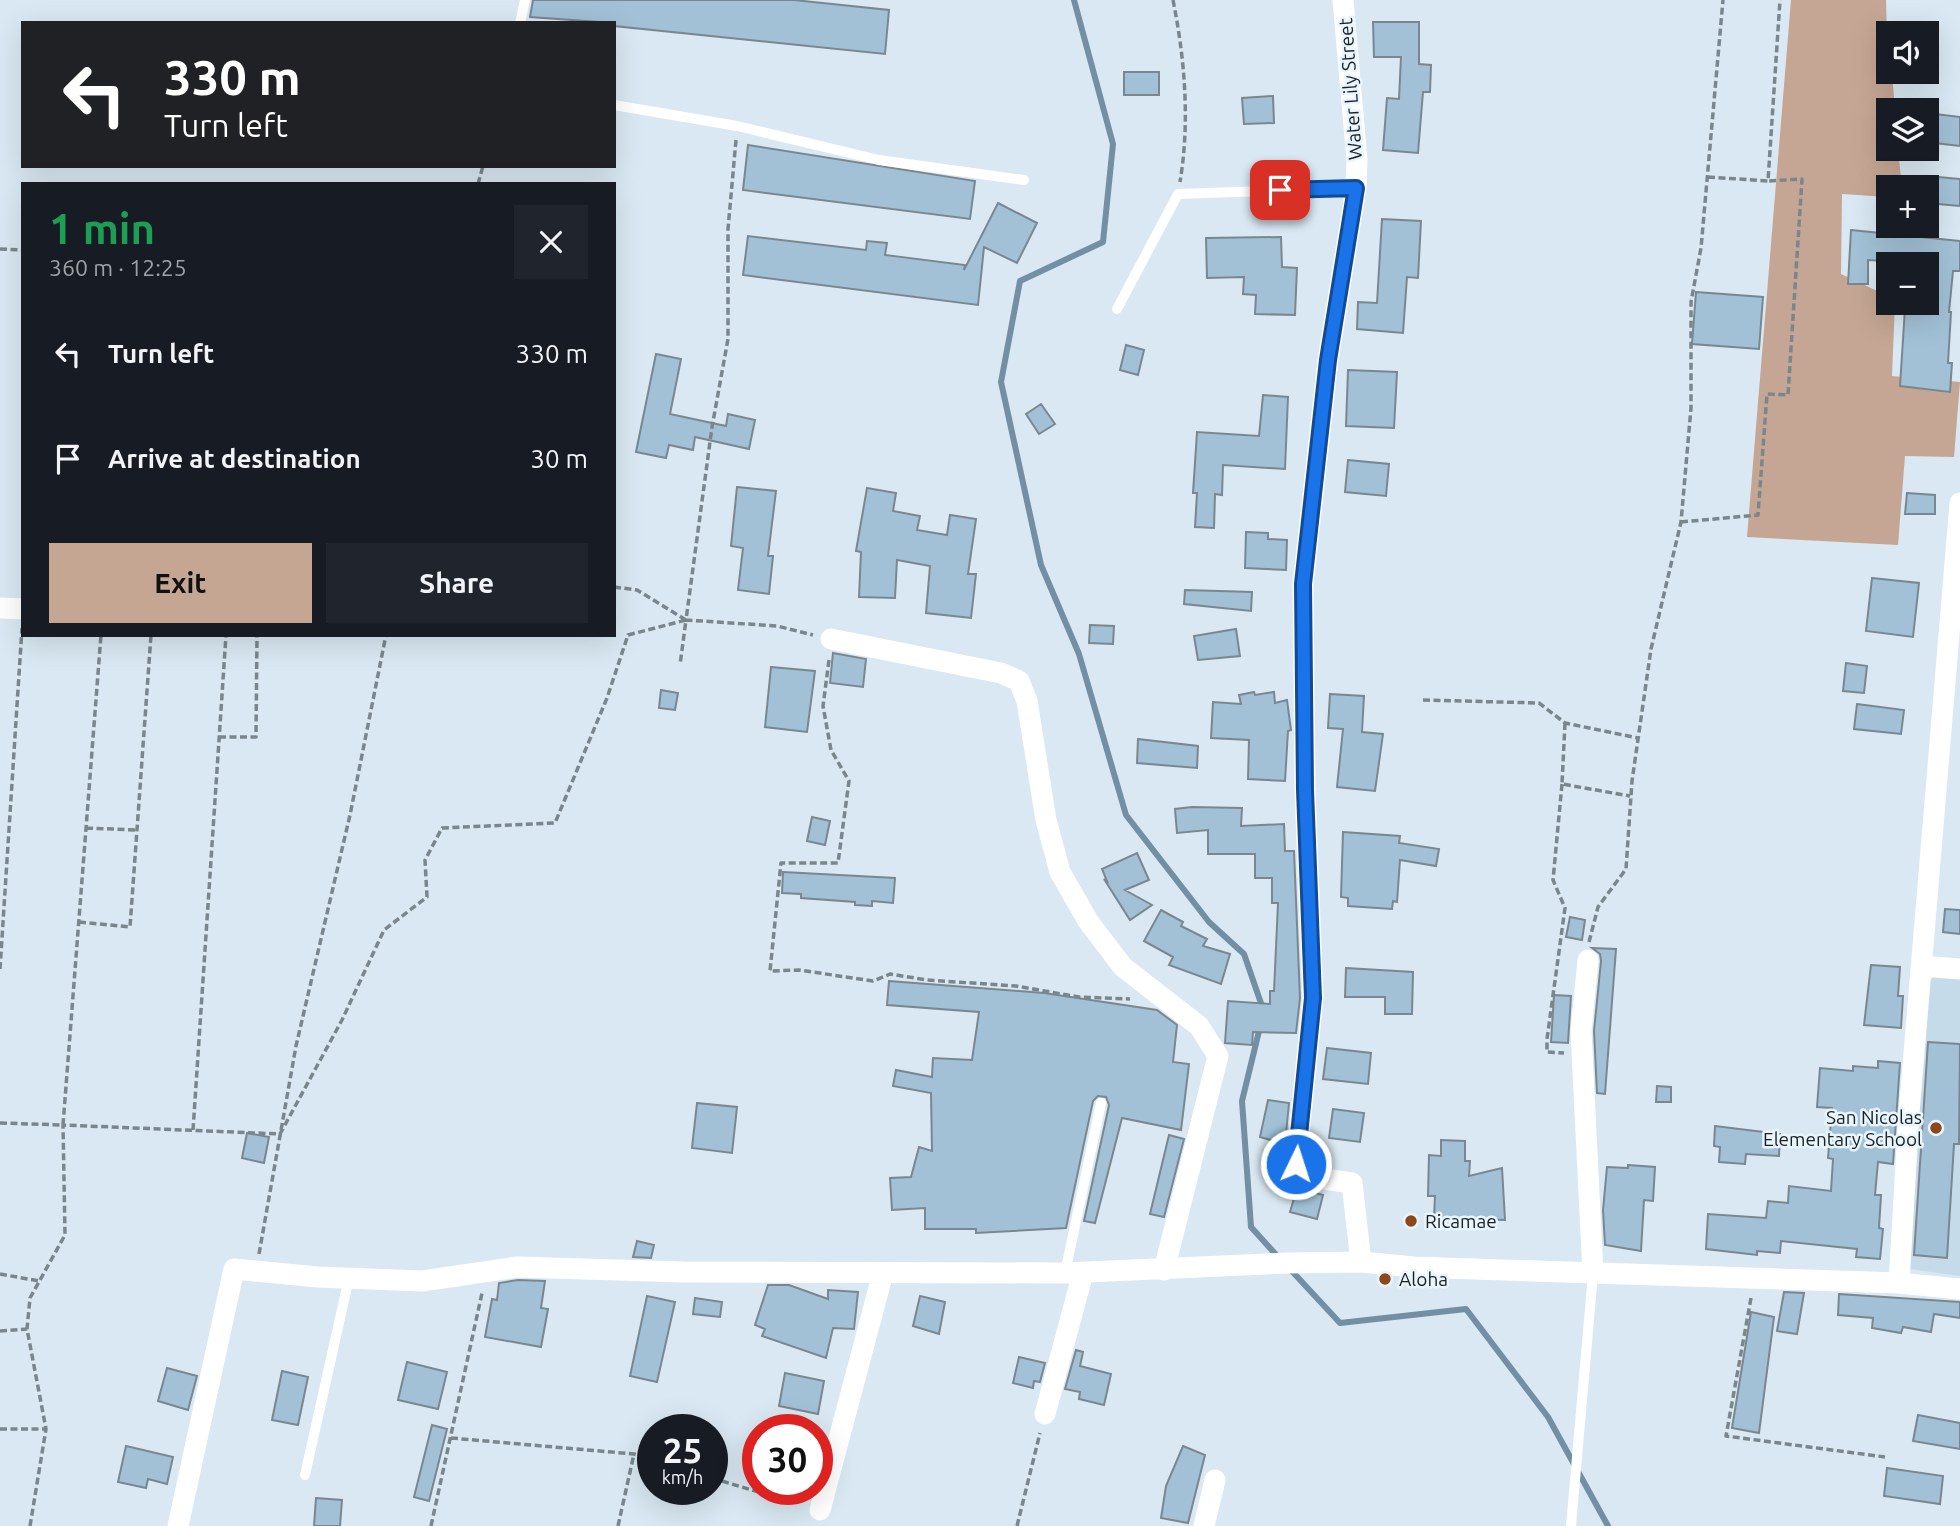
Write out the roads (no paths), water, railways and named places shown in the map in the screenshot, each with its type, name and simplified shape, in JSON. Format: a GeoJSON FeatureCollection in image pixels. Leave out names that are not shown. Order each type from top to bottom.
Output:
{"type":"FeatureCollection","features":[{"type":"Feature","properties":{"kind":"street","name":"Water Lily Street"},"geometry":{"type":"LineString","coordinates":[[1343,0],[1357,160],[1356,188],[1328,360],[1303,584],[1305,790],[1313,998],[1296,1164],[1302,1176],[1352,1183],[1361,1262]]}},
{"type":"Feature","properties":{"kind":"street"},"geometry":{"type":"LineString","coordinates":[[1899,1283],[1960,503]]}},
{"type":"Feature","properties":{"kind":"street"},"geometry":{"type":"LineString","coordinates":[[0,608],[21,609]]}},
{"type":"Feature","properties":{"kind":"street"},"geometry":{"type":"LineString","coordinates":[[831,639],[1001,673],[1019,681],[1027,701],[1046,820],[1060,872],[1087,921],[1123,967],[1199,1026],[1218,1056],[1164,1270]]}},
{"type":"Feature","properties":{"kind":"street"},"geometry":{"type":"LineString","coordinates":[[1588,960],[1581,1031],[1593,1274]]}},
{"type":"Feature","properties":{"kind":"street"},"geometry":{"type":"LineString","coordinates":[[1922,966],[1960,969]]}},
{"type":"Feature","properties":{"kind":"street"},"geometry":{"type":"LineString","coordinates":[[178,1526],[234,1269],[422,1281],[517,1267],[659,1272],[1074,1273],[1361,1262],[1593,1274],[1899,1283],[1960,1289]]}},
{"type":"Feature","properties":{"kind":"street"},"geometry":{"type":"LineString","coordinates":[[820,1510],[883,1273]]}},
{"type":"Feature","properties":{"kind":"street"},"geometry":{"type":"LineString","coordinates":[[1045,1414],[1074,1273]]}},
{"type":"Feature","properties":{"kind":"street"},"geometry":{"type":"LineString","coordinates":[[1204,1526],[1215,1480]]}},
{"type":"Feature","properties":{"kind":"lane"},"geometry":{"type":"LineString","coordinates":[[520,21],[525,0]]}},
{"type":"Feature","properties":{"kind":"lane"},"geometry":{"type":"LineString","coordinates":[[616,105],[737,125],[879,160],[1024,180]]}},
{"type":"Feature","properties":{"kind":"lane"},"geometry":{"type":"LineString","coordinates":[[1117,309],[1178,194],[1356,188]]}},
{"type":"Feature","properties":{"kind":"lane"},"geometry":{"type":"LineString","coordinates":[[1074,1273],[1101,1103]]}},
{"type":"Feature","properties":{"kind":"lane"},"geometry":{"type":"LineString","coordinates":[[1571,1526],[1593,1274]]}},
{"type":"Feature","properties":{"kind":"lane"},"geometry":{"type":"LineString","coordinates":[[305,1475],[349,1278]]}},
{"type":"Feature","properties":{"kind":"waterway"},"geometry":{"type":"LineString","coordinates":[[1074,0],[1113,144],[1103,242],[1020,281],[1001,382],[1041,565],[1079,654],[1126,815],[1209,922],[1244,954],[1263,1009]]}},
{"type":"Feature","properties":{"kind":"waterway"},"geometry":{"type":"LineString","coordinates":[[1260,1027],[1242,1101],[1251,1227],[1279,1258]]}},
{"type":"Feature","properties":{"kind":"waterway"},"geometry":{"type":"LineString","coordinates":[[1289,1268],[1340,1323],[1466,1309],[1548,1417],[1608,1526]]}},
{"type":"Feature","properties":{"kind":"place","name":"San Nicolas Elementary School"},"geometry":{"type":"Point","coordinates":[1936,1128]}},
{"type":"Feature","properties":{"kind":"place","name":"Ricamae"},"geometry":{"type":"Point","coordinates":[1411,1221]}},
{"type":"Feature","properties":{"kind":"place","name":"Aloha"},"geometry":{"type":"Point","coordinates":[1385,1279]}}]}
